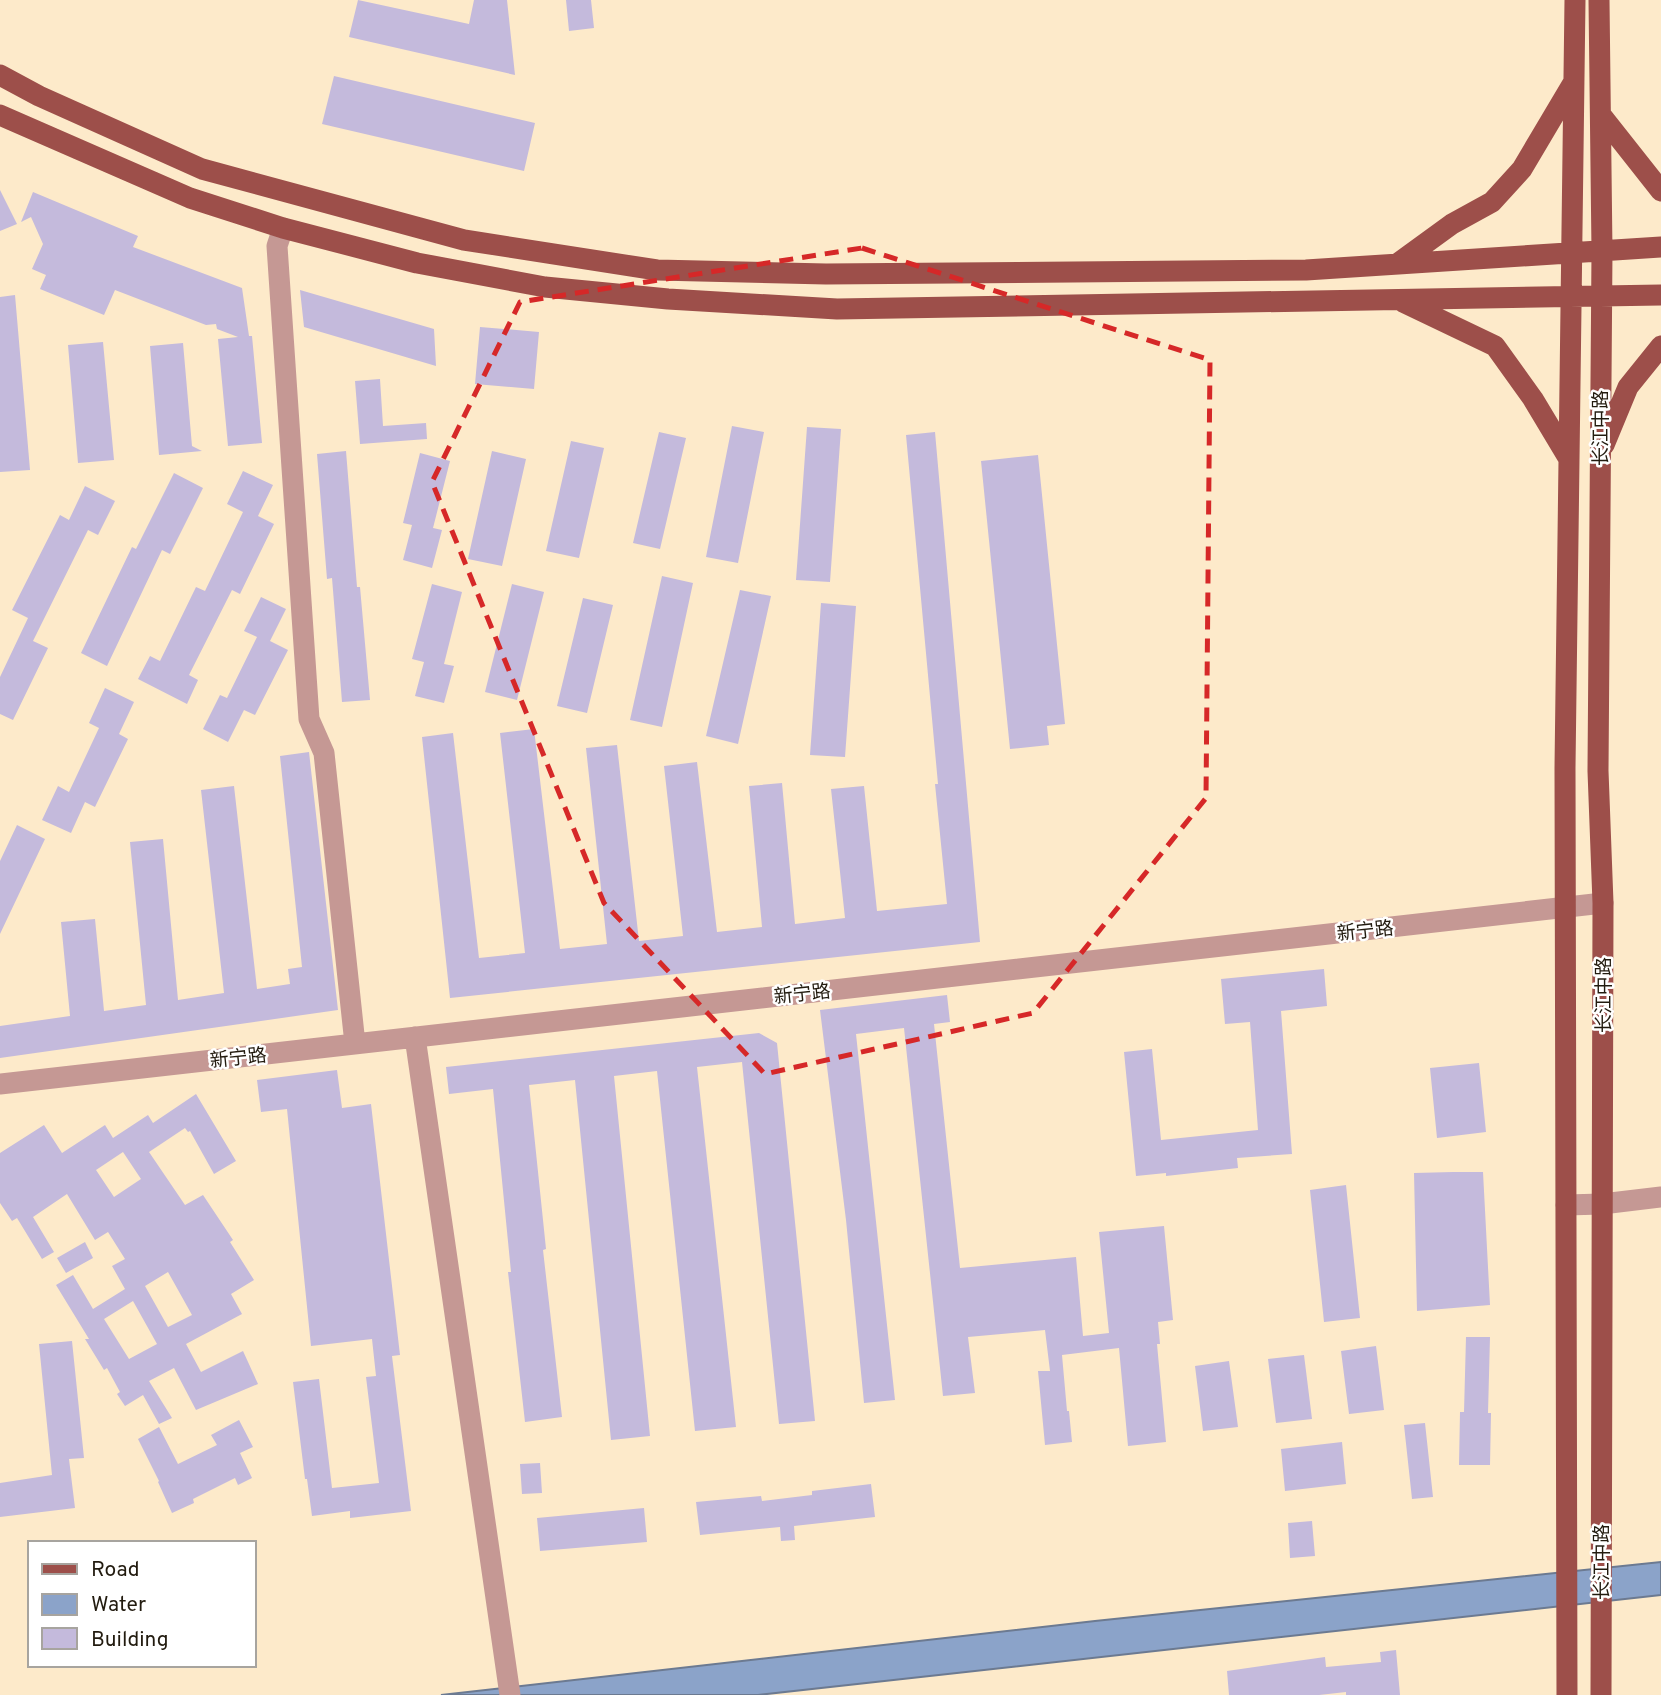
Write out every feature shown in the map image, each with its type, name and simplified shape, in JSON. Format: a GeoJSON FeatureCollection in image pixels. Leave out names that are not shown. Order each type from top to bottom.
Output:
{"type":"FeatureCollection","features":[{"type":"Feature","properties":{"kind":"main road","name":"长江中路"},"geometry":{"type":"LineString","coordinates":[[1567,1695],[1565,907],[1575,0]]}},
{"type":"Feature","properties":{"kind":"main road","name":"长江中路"},"geometry":{"type":"LineString","coordinates":[[1599,0],[1602,296],[1598,771],[1603,903],[1601,1695]]}},
{"type":"Feature","properties":{"kind":"main road"},"geometry":{"type":"LineString","coordinates":[[0,75],[39,96],[202,169],[464,240],[657,270],[839,274],[1306,270],[1661,247]]}},
{"type":"Feature","properties":{"kind":"main road"},"geometry":{"type":"LineString","coordinates":[[1396,264],[1452,224],[1492,202],[1522,170],[1574,81]]}},
{"type":"Feature","properties":{"kind":"main road"},"geometry":{"type":"LineString","coordinates":[[0,115],[190,198],[282,228],[418,263],[545,287],[668,299],[837,309],[1661,295]]}},
{"type":"Feature","properties":{"kind":"main road"},"geometry":{"type":"LineString","coordinates":[[1601,116],[1661,191]]}},
{"type":"Feature","properties":{"kind":"main road"},"geometry":{"type":"LineString","coordinates":[[1398,299],[1495,346],[1533,399],[1569,458]]}},
{"type":"Feature","properties":{"kind":"main road"},"geometry":{"type":"LineString","coordinates":[[1600,453],[1628,387],[1661,346]]}},
{"type":"Feature","properties":{"kind":"street"},"geometry":{"type":"LineString","coordinates":[[282,228],[277,246],[309,719],[324,753],[355,1044]]}},
{"type":"Feature","properties":{"kind":"street","name":"新宁路"},"geometry":{"type":"LineString","coordinates":[[0,1084],[1603,903]]}},
{"type":"Feature","properties":{"kind":"street"},"geometry":{"type":"LineString","coordinates":[[415,1037],[510,1695]]}},
{"type":"Feature","properties":{"kind":"street"},"geometry":{"type":"LineString","coordinates":[[1566,1205],[1661,1198]]}},
{"type":"Feature","properties":{"kind":"highlighted area"},"geometry":{"type":"Polygon","coordinates":[[[862,248],[1210,360],[1206,798],[1033,1013],[765,1074],[604,903],[432,482],[520,302],[862,248]]]}},
{"type":"Feature","properties":{"kind":"water"},"geometry":{"type":"Polygon","coordinates":[[[1661,1562],[1661,1595],[758,1695],[441,1695],[1095,1621],[1661,1562]]]}},
{"type":"Feature","properties":{"kind":"building"},"geometry":{"type":"Polygon","coordinates":[[[358,0],[469,24],[474,0],[507,0],[515,75],[349,37],[358,0]]]}},
{"type":"Feature","properties":{"kind":"building"},"geometry":{"type":"Polygon","coordinates":[[[566,0],[591,0],[594,28],[569,31],[566,0]]]}},
{"type":"Feature","properties":{"kind":"building"},"geometry":{"type":"Polygon","coordinates":[[[334,76],[535,123],[524,171],[322,124],[334,76]]]}},
{"type":"Feature","properties":{"kind":"building"},"geometry":{"type":"Polygon","coordinates":[[[0,190],[17,224],[0,231],[0,190]]]}},
{"type":"Feature","properties":{"kind":"building"},"geometry":{"type":"Polygon","coordinates":[[[33,192],[138,236],[133,247],[242,288],[249,336],[252,336],[262,443],[228,446],[218,339],[238,337],[217,329],[216,324],[206,325],[115,290],[104,315],[40,289],[46,275],[32,269],[43,244],[31,217],[21,222],[33,192]]]}},
{"type":"Feature","properties":{"kind":"building"},"geometry":{"type":"Polygon","coordinates":[[[300,290],[434,329],[436,366],[304,327],[300,290]]]}},
{"type":"Feature","properties":{"kind":"building"},"geometry":{"type":"Polygon","coordinates":[[[15,295],[30,470],[0,472],[0,297],[15,295]]]}},
{"type":"Feature","properties":{"kind":"building"},"geometry":{"type":"Polygon","coordinates":[[[480,327],[539,332],[534,389],[475,384],[480,327]]]}},
{"type":"Feature","properties":{"kind":"building"},"geometry":{"type":"Polygon","coordinates":[[[103,342],[114,460],[78,463],[68,345],[103,342]]]}},
{"type":"Feature","properties":{"kind":"building"},"geometry":{"type":"Polygon","coordinates":[[[183,343],[192,446],[202,451],[159,455],[150,346],[183,343]]]}},
{"type":"Feature","properties":{"kind":"building"},"geometry":{"type":"Polygon","coordinates":[[[380,379],[383,426],[426,423],[427,439],[360,444],[355,381],[380,379]]]}},
{"type":"Feature","properties":{"kind":"building"},"geometry":{"type":"Polygon","coordinates":[[[732,426],[764,432],[738,563],[706,557],[732,426]]]}},
{"type":"Feature","properties":{"kind":"building"},"geometry":{"type":"Polygon","coordinates":[[[807,427],[841,429],[830,582],[796,580],[807,427]]]}},
{"type":"Feature","properties":{"kind":"building"},"geometry":{"type":"Polygon","coordinates":[[[659,432],[686,438],[660,549],[633,543],[659,432]]]}},
{"type":"Feature","properties":{"kind":"building"},"geometry":{"type":"Polygon","coordinates":[[[935,432],[980,942],[450,998],[422,737],[453,733],[479,958],[525,953],[500,733],[534,729],[560,949],[607,944],[586,748],[617,745],[639,941],[683,936],[664,766],[697,762],[717,932],[762,927],[749,786],[782,783],[795,924],[845,918],[831,789],[864,786],[877,911],[947,904],[906,435],[935,432]]]}},
{"type":"Feature","properties":{"kind":"building"},"geometry":{"type":"Polygon","coordinates":[[[571,441],[604,448],[579,558],[546,551],[571,441]]]}},
{"type":"Feature","properties":{"kind":"building"},"geometry":{"type":"Polygon","coordinates":[[[346,451],[370,700],[342,702],[332,578],[327,579],[317,454],[346,451]]]}},
{"type":"Feature","properties":{"kind":"building"},"geometry":{"type":"Polygon","coordinates":[[[492,451],[526,459],[502,566],[468,559],[492,451]]]}},
{"type":"Feature","properties":{"kind":"building"},"geometry":{"type":"Polygon","coordinates":[[[420,453],[450,461],[433,528],[442,530],[432,568],[403,560],[412,525],[403,523],[420,453]]]}},
{"type":"Feature","properties":{"kind":"building"},"geometry":{"type":"Polygon","coordinates":[[[1038,455],[1065,724],[1047,726],[1049,745],[1010,749],[981,461],[1038,455]]]}},
{"type":"Feature","properties":{"kind":"building"},"geometry":{"type":"Polygon","coordinates":[[[243,471],[273,485],[258,516],[274,524],[240,594],[232,590],[189,675],[198,680],[187,704],[138,679],[150,656],[160,661],[196,587],[205,591],[243,512],[227,504],[243,471]]]}},
{"type":"Feature","properties":{"kind":"building"},"geometry":{"type":"Polygon","coordinates":[[[174,473],[203,488],[170,554],[162,550],[107,666],[81,653],[132,547],[136,549],[174,473]]]}},
{"type":"Feature","properties":{"kind":"building"},"geometry":{"type":"Polygon","coordinates":[[[85,486],[115,501],[98,535],[88,530],[33,641],[48,648],[13,720],[0,714],[0,677],[28,618],[12,610],[60,515],[69,520],[85,486]]]}},
{"type":"Feature","properties":{"kind":"building"},"geometry":{"type":"Polygon","coordinates":[[[662,576],[693,583],[662,727],[630,720],[662,576]]]}},
{"type":"Feature","properties":{"kind":"building"},"geometry":{"type":"Polygon","coordinates":[[[432,584],[462,592],[444,664],[454,666],[444,703],[415,696],[424,662],[412,659],[432,584]]]}},
{"type":"Feature","properties":{"kind":"building"},"geometry":{"type":"Polygon","coordinates":[[[512,584],[544,592],[517,700],[485,692],[512,584]]]}},
{"type":"Feature","properties":{"kind":"building"},"geometry":{"type":"Polygon","coordinates":[[[740,590],[771,596],[738,744],[706,736],[740,590]]]}},
{"type":"Feature","properties":{"kind":"building"},"geometry":{"type":"Polygon","coordinates":[[[261,597],[286,609],[270,641],[288,650],[255,715],[244,710],[228,742],[203,729],[220,695],[227,698],[257,637],[244,631],[261,597]]]}},
{"type":"Feature","properties":{"kind":"building"},"geometry":{"type":"Polygon","coordinates":[[[583,598],[613,605],[587,713],[557,706],[583,598]]]}},
{"type":"Feature","properties":{"kind":"building"},"geometry":{"type":"Polygon","coordinates":[[[821,603],[856,606],[845,757],[810,755],[821,603]]]}},
{"type":"Feature","properties":{"kind":"building"},"geometry":{"type":"Polygon","coordinates":[[[105,688],[134,702],[119,734],[128,739],[95,807],[85,802],[71,833],[42,820],[58,786],[69,792],[99,728],[89,723],[105,688]]]}},
{"type":"Feature","properties":{"kind":"building"},"geometry":{"type":"Polygon","coordinates":[[[309,752],[338,1010],[0,1058],[0,1026],[70,1016],[61,922],[95,919],[104,1011],[146,1005],[130,842],[163,839],[178,1000],[224,993],[201,790],[234,786],[257,989],[290,984],[288,969],[302,967],[280,756],[309,752]]]}},
{"type":"Feature","properties":{"kind":"building"},"geometry":{"type":"Polygon","coordinates":[[[17,825],[45,839],[0,934],[0,861],[17,825]]]}},
{"type":"Feature","properties":{"kind":"building"},"geometry":{"type":"Polygon","coordinates":[[[1324,969],[1327,1006],[1281,1011],[1292,1154],[1237,1158],[1238,1168],[1166,1176],[1166,1173],[1136,1176],[1124,1052],[1152,1049],[1161,1140],[1258,1130],[1250,1022],[1225,1024],[1221,979],[1324,969]]]}},
{"type":"Feature","properties":{"kind":"building"},"geometry":{"type":"Polygon","coordinates":[[[947,995],[950,1022],[934,1024],[960,1268],[1076,1257],[1083,1336],[1109,1333],[1099,1232],[1164,1226],[1173,1320],[1158,1322],[1160,1344],[1157,1344],[1166,1442],[1128,1446],[1119,1348],[1062,1355],[1072,1442],[1045,1445],[1038,1371],[1050,1371],[1045,1330],[968,1337],[975,1393],[943,1396],[904,1028],[856,1034],[895,1400],[864,1403],[846,1220],[820,1010],[947,995]]]}},
{"type":"Feature","properties":{"kind":"building"},"geometry":{"type":"Polygon","coordinates":[[[759,1033],[777,1043],[815,1421],[779,1424],[742,1062],[697,1067],[736,1427],[695,1431],[657,1071],[614,1076],[650,1436],[611,1440],[575,1080],[529,1085],[546,1249],[543,1250],[562,1417],[525,1422],[508,1272],[511,1272],[493,1089],[449,1094],[446,1067],[759,1033]]]}},
{"type":"Feature","properties":{"kind":"building"},"geometry":{"type":"Polygon","coordinates":[[[1479,1063],[1486,1132],[1437,1138],[1430,1068],[1479,1063]]]}},
{"type":"Feature","properties":{"kind":"building"},"geometry":{"type":"Polygon","coordinates":[[[337,1070],[342,1108],[371,1104],[400,1355],[392,1356],[411,1511],[350,1518],[350,1511],[312,1516],[293,1382],[319,1379],[332,1488],[379,1483],[366,1377],[376,1376],[372,1339],[311,1346],[287,1109],[261,1112],[257,1080],[337,1070]]]}},
{"type":"Feature","properties":{"kind":"building"},"geometry":{"type":"Polygon","coordinates":[[[196,1094],[236,1161],[214,1174],[190,1131],[185,1128],[149,1152],[185,1205],[203,1195],[233,1240],[230,1242],[254,1280],[231,1294],[242,1314],[186,1344],[201,1372],[243,1351],[258,1384],[196,1410],[174,1368],[149,1381],[172,1418],[159,1424],[143,1395],[125,1406],[107,1368],[104,1370],[85,1339],[89,1339],[56,1285],[73,1275],[93,1309],[125,1289],[112,1266],[125,1259],[108,1232],[95,1240],[67,1194],[33,1217],[54,1252],[42,1259],[17,1218],[12,1221],[0,1203],[0,1153],[44,1125],[62,1153],[105,1125],[113,1138],[148,1115],[153,1123],[196,1094]],[[123,1152],[96,1170],[114,1197],[141,1179],[123,1152]],[[168,1272],[145,1286],[168,1327],[192,1315],[168,1272]],[[133,1301],[104,1319],[129,1359],[157,1344],[133,1301]]]}},
{"type":"Feature","properties":{"kind":"building"},"geometry":{"type":"Polygon","coordinates":[[[1483,1172],[1490,1305],[1417,1311],[1414,1173],[1483,1172]]]}},
{"type":"Feature","properties":{"kind":"building"},"geometry":{"type":"Polygon","coordinates":[[[1346,1185],[1360,1318],[1324,1322],[1310,1190],[1346,1185]]]}},
{"type":"Feature","properties":{"kind":"building"},"geometry":{"type":"Polygon","coordinates":[[[85,1242],[93,1258],[66,1273],[57,1258],[85,1242]]]}},
{"type":"Feature","properties":{"kind":"building"},"geometry":{"type":"Polygon","coordinates":[[[1466,1337],[1490,1337],[1490,1465],[1459,1465],[1466,1337]]]}},
{"type":"Feature","properties":{"kind":"building"},"geometry":{"type":"Polygon","coordinates":[[[72,1341],[84,1458],[69,1459],[75,1508],[0,1517],[0,1483],[52,1475],[39,1344],[72,1341]]]}},
{"type":"Feature","properties":{"kind":"building"},"geometry":{"type":"Polygon","coordinates":[[[1376,1346],[1384,1410],[1349,1414],[1341,1351],[1376,1346]]]}},
{"type":"Feature","properties":{"kind":"building"},"geometry":{"type":"Polygon","coordinates":[[[1304,1355],[1312,1419],[1276,1423],[1268,1359],[1304,1355]]]}},
{"type":"Feature","properties":{"kind":"building"},"geometry":{"type":"Polygon","coordinates":[[[1229,1361],[1238,1427],[1203,1431],[1195,1366],[1229,1361]]]}},
{"type":"Feature","properties":{"kind":"building"},"geometry":{"type":"Polygon","coordinates":[[[239,1420],[253,1447],[240,1453],[252,1478],[238,1485],[235,1478],[172,1513],[138,1439],[159,1427],[178,1464],[217,1445],[211,1435],[239,1420]]]}},
{"type":"Feature","properties":{"kind":"building"},"geometry":{"type":"Polygon","coordinates":[[[1425,1423],[1433,1497],[1412,1499],[1404,1425],[1425,1423]]]}},
{"type":"Feature","properties":{"kind":"building"},"geometry":{"type":"Polygon","coordinates":[[[1342,1442],[1346,1484],[1285,1491],[1281,1449],[1342,1442]]]}},
{"type":"Feature","properties":{"kind":"building"},"geometry":{"type":"Polygon","coordinates":[[[540,1463],[542,1493],[522,1494],[520,1464],[540,1463]]]}},
{"type":"Feature","properties":{"kind":"building"},"geometry":{"type":"Polygon","coordinates":[[[871,1484],[875,1517],[794,1526],[795,1540],[781,1541],[780,1527],[700,1535],[696,1502],[761,1496],[762,1501],[812,1495],[812,1491],[871,1484]]]}},
{"type":"Feature","properties":{"kind":"building"},"geometry":{"type":"Polygon","coordinates":[[[644,1508],[647,1542],[540,1551],[537,1518],[644,1508]]]}},
{"type":"Feature","properties":{"kind":"building"},"geometry":{"type":"Polygon","coordinates":[[[1312,1521],[1315,1556],[1290,1558],[1288,1523],[1312,1521]]]}},
{"type":"Feature","properties":{"kind":"building"},"geometry":{"type":"Polygon","coordinates":[[[1396,1650],[1400,1695],[1346,1695],[1346,1692],[1319,1695],[1229,1695],[1227,1671],[1325,1657],[1326,1667],[1381,1662],[1380,1652],[1396,1650]]]}}]}
